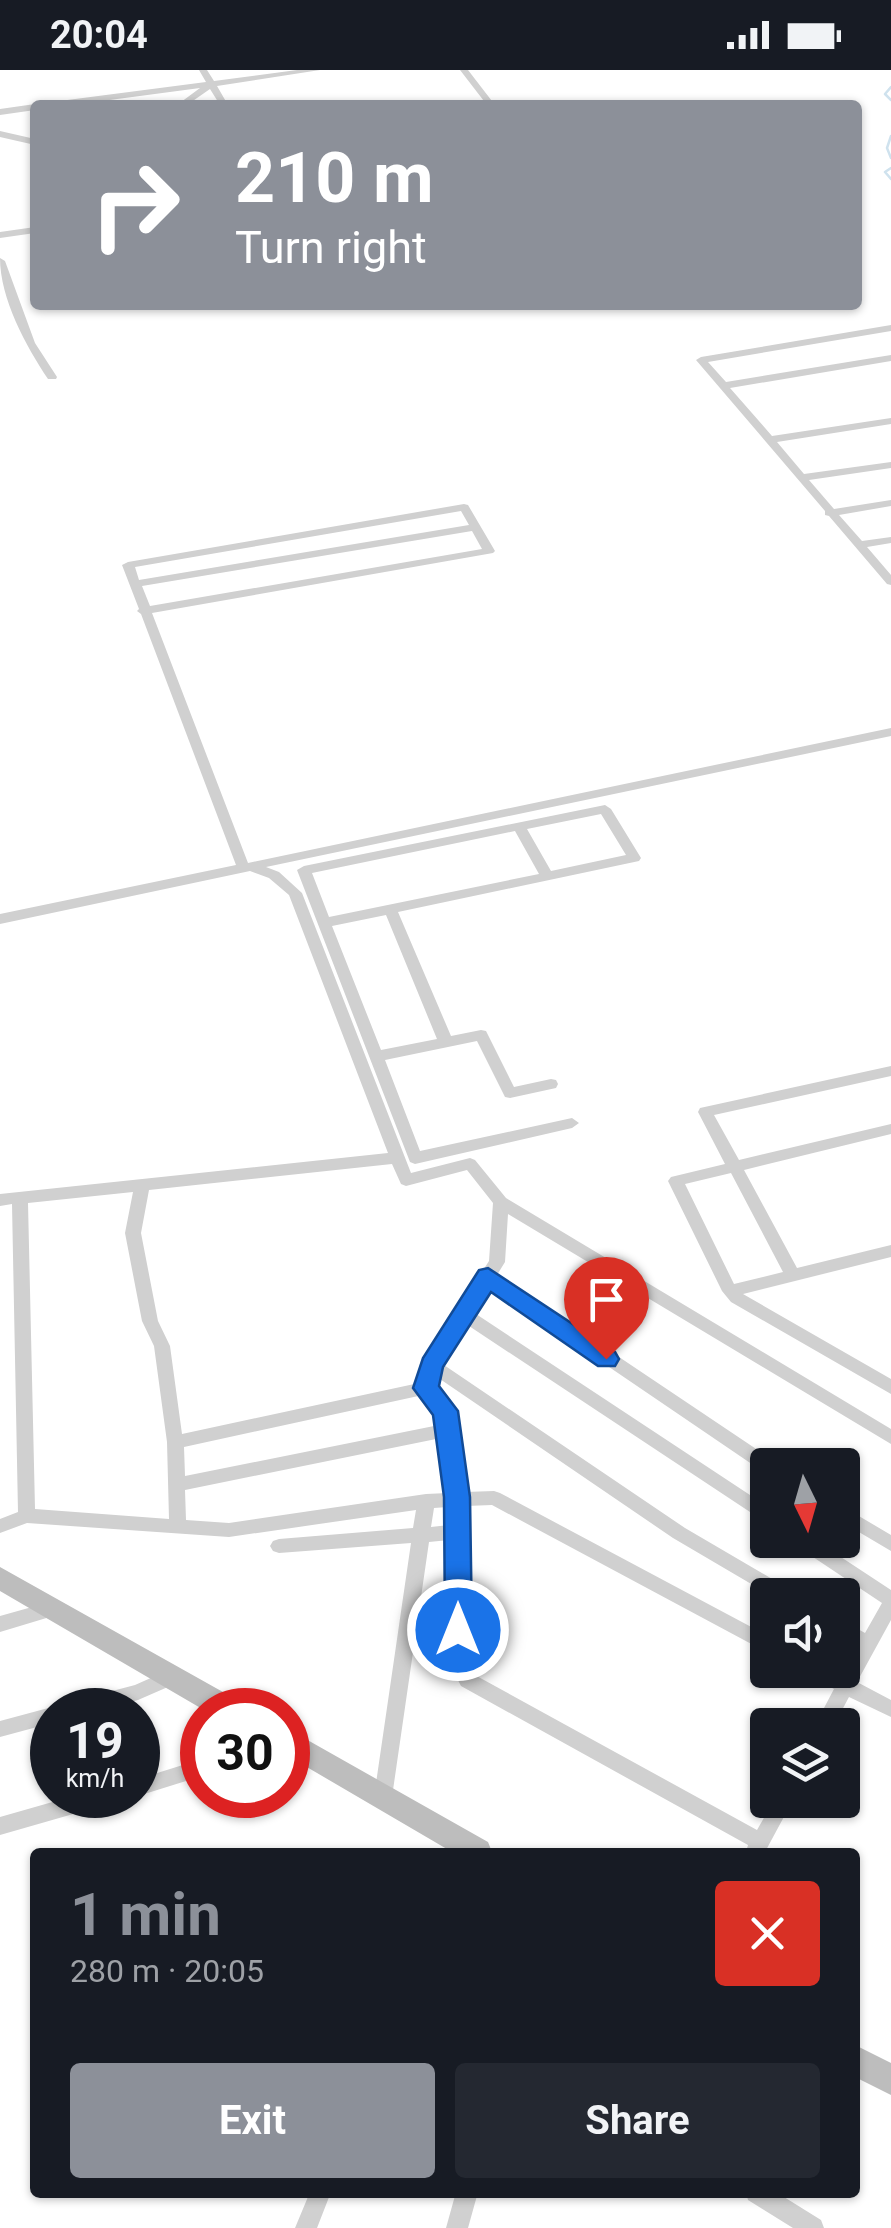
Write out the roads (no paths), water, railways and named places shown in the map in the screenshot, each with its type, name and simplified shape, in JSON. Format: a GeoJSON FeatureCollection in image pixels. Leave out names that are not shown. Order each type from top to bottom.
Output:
{"type":"FeatureCollection","features":[{"type":"Feature","properties":{"kind":"street"},"geometry":{"type":"LineString","coordinates":[[203,70],[221,100]]}},
{"type":"Feature","properties":{"kind":"street"},"geometry":{"type":"LineString","coordinates":[[90,100],[316,70]]}},
{"type":"Feature","properties":{"kind":"street"},"geometry":{"type":"LineString","coordinates":[[464,70],[488,100]]}},
{"type":"Feature","properties":{"kind":"street"},"geometry":{"type":"LineString","coordinates":[[188,100],[211,84]]}},
{"type":"Feature","properties":{"kind":"street"},"geometry":{"type":"LineString","coordinates":[[0,112],[30,108]]}},
{"type":"Feature","properties":{"kind":"street"},"geometry":{"type":"LineString","coordinates":[[0,134],[30,141]]}},
{"type":"Feature","properties":{"kind":"street"},"geometry":{"type":"LineString","coordinates":[[0,235],[30,231]]}},
{"type":"Feature","properties":{"kind":"street"},"geometry":{"type":"LineString","coordinates":[[0,262],[30,342],[52,377]]}},
{"type":"Feature","properties":{"kind":"street"},"geometry":{"type":"LineString","coordinates":[[891,328],[701,360],[891,582]]}},
{"type":"Feature","properties":{"kind":"street"},"geometry":{"type":"LineString","coordinates":[[723,386],[891,358]]}},
{"type":"Feature","properties":{"kind":"street"},"geometry":{"type":"LineString","coordinates":[[768,440],[891,421]]}},
{"type":"Feature","properties":{"kind":"street"},"geometry":{"type":"LineString","coordinates":[[800,478],[891,464]]}},
{"type":"Feature","properties":{"kind":"street"},"geometry":{"type":"LineString","coordinates":[[829,514],[891,503]]}},
{"type":"Feature","properties":{"kind":"street"},"geometry":{"type":"LineString","coordinates":[[144,611],[489,551],[464,507],[128,565],[144,611],[249,869]]}},
{"type":"Feature","properties":{"kind":"street"},"geometry":{"type":"LineString","coordinates":[[134,584],[476,528]]}},
{"type":"Feature","properties":{"kind":"street"},"geometry":{"type":"LineString","coordinates":[[861,545],[891,540]]}},
{"type":"Feature","properties":{"kind":"street"},"geometry":{"type":"LineString","coordinates":[[281,869],[891,732]]}},
{"type":"Feature","properties":{"kind":"street"},"geometry":{"type":"LineString","coordinates":[[0,919],[249,869],[304,870],[605,809],[634,858],[324,923]]}},
{"type":"Feature","properties":{"kind":"street"},"geometry":{"type":"LineString","coordinates":[[519,826],[547,876]]}},
{"type":"Feature","properties":{"kind":"street"},"geometry":{"type":"LineString","coordinates":[[281,869],[295,894],[406,1180],[470,1164],[501,1202],[891,1437]]}},
{"type":"Feature","properties":{"kind":"street"},"geometry":{"type":"LineString","coordinates":[[304,870],[415,1158],[572,1123]]}},
{"type":"Feature","properties":{"kind":"street"},"geometry":{"type":"LineString","coordinates":[[390,909],[446,1042]]}},
{"type":"Feature","properties":{"kind":"street"},"geometry":{"type":"LineString","coordinates":[[376,1056],[481,1035],[510,1093],[551,1084]]}},
{"type":"Feature","properties":{"kind":"street"},"geometry":{"type":"LineString","coordinates":[[793,1275],[705,1112],[891,1071]]}},
{"type":"Feature","properties":{"kind":"street"},"geometry":{"type":"LineString","coordinates":[[891,1128],[676,1180],[730,1291],[891,1387]]}},
{"type":"Feature","properties":{"kind":"street"},"geometry":{"type":"LineString","coordinates":[[0,1200],[395,1158]]}},
{"type":"Feature","properties":{"kind":"street"},"geometry":{"type":"LineString","coordinates":[[142,1184],[133,1234],[150,1320],[162,1346],[175,1442],[178,1528]]}},
{"type":"Feature","properties":{"kind":"street"},"geometry":{"type":"LineString","coordinates":[[20,1198],[27,1516]]}},
{"type":"Feature","properties":{"kind":"street"},"geometry":{"type":"LineString","coordinates":[[426,1388],[431,1365],[497,1262],[501,1202]]}},
{"type":"Feature","properties":{"kind":"street"},"geometry":{"type":"LineString","coordinates":[[730,1291],[891,1251]]}},
{"type":"Feature","properties":{"kind":"street"},"geometry":{"type":"LineString","coordinates":[[488,1277],[750,1454]]}},
{"type":"Feature","properties":{"kind":"street"},"geometry":{"type":"LineString","coordinates":[[464,1314],[750,1505]]}},
{"type":"Feature","properties":{"kind":"street"},"geometry":{"type":"LineString","coordinates":[[431,1365],[679,1533],[756,1578]]}},
{"type":"Feature","properties":{"kind":"street"},"geometry":{"type":"LineString","coordinates":[[175,1442],[426,1388]]}},
{"type":"Feature","properties":{"kind":"street"},"geometry":{"type":"LineString","coordinates":[[426,1388],[446,1411],[457,1497],[458,1662],[467,1680],[758,1847],[774,1818]]}},
{"type":"Feature","properties":{"kind":"street"},"geometry":{"type":"LineString","coordinates":[[176,1485],[448,1430]]}},
{"type":"Feature","properties":{"kind":"street"},"geometry":{"type":"LineString","coordinates":[[0,1526],[27,1516],[229,1530],[457,1497],[494,1498],[750,1635]]}},
{"type":"Feature","properties":{"kind":"street"},"geometry":{"type":"LineString","coordinates":[[383,1798],[426,1501]]}},
{"type":"Feature","properties":{"kind":"street"},"geometry":{"type":"LineString","coordinates":[[860,1524],[891,1544]]}},
{"type":"Feature","properties":{"kind":"street"},"geometry":{"type":"LineString","coordinates":[[280,1546],[458,1532]]}},
{"type":"Feature","properties":{"kind":"street"},"geometry":{"type":"LineString","coordinates":[[827,1558],[891,1602],[860,1660]]}},
{"type":"Feature","properties":{"kind":"street"},"geometry":{"type":"LineString","coordinates":[[0,1578],[190,1688]]}},
{"type":"Feature","properties":{"kind":"street"},"geometry":{"type":"LineString","coordinates":[[0,1624],[56,1608]]}},
{"type":"Feature","properties":{"kind":"street"},"geometry":{"type":"LineString","coordinates":[[860,1639],[869,1644]]}},
{"type":"Feature","properties":{"kind":"street"},"geometry":{"type":"LineString","coordinates":[[147,1688],[170,1677]]}},
{"type":"Feature","properties":{"kind":"street"},"geometry":{"type":"LineString","coordinates":[[849,1688],[891,1709]]}},
{"type":"Feature","properties":{"kind":"street"},"geometry":{"type":"LineString","coordinates":[[0,1728],[30,1720]]}},
{"type":"Feature","properties":{"kind":"street"},"geometry":{"type":"LineString","coordinates":[[310,1756],[464,1848]]}},
{"type":"Feature","properties":{"kind":"street"},"geometry":{"type":"LineString","coordinates":[[0,1826],[30,1817]]}},
{"type":"Feature","properties":{"kind":"street"},"geometry":{"type":"LineString","coordinates":[[860,2063],[891,2080]]}},
{"type":"Feature","properties":{"kind":"street"},"geometry":{"type":"LineString","coordinates":[[306,2228],[318,2198]]}},
{"type":"Feature","properties":{"kind":"street"},"geometry":{"type":"LineString","coordinates":[[457,2228],[466,2198]]}},
{"type":"Feature","properties":{"kind":"street"},"geometry":{"type":"LineString","coordinates":[[766,2198],[813,2228]]}},
{"type":"Feature","properties":{"kind":"waterway"},"geometry":{"type":"LineString","coordinates":[[891,87],[885,94],[891,100]]}},
{"type":"Feature","properties":{"kind":"waterway"},"geometry":{"type":"LineString","coordinates":[[891,136],[887,148],[891,158]]}},
{"type":"Feature","properties":{"kind":"waterway"},"geometry":{"type":"LineString","coordinates":[[891,168],[885,172],[891,179]]}}]}
